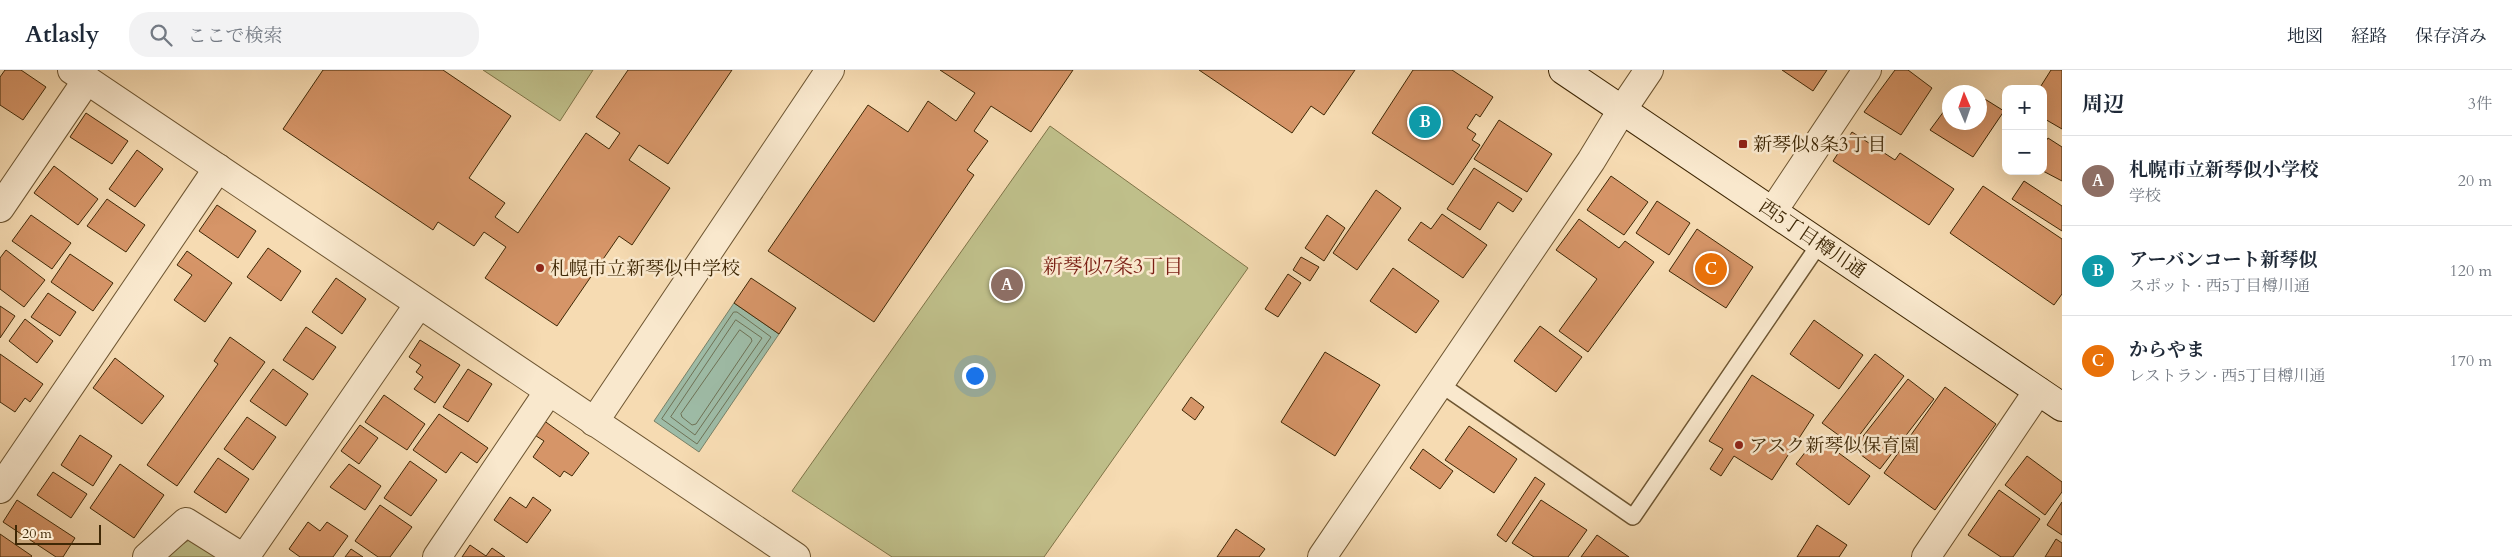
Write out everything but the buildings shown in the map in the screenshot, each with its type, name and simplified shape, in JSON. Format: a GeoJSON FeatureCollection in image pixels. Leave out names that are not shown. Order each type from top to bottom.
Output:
{"type":"FeatureCollection","features":[{"type":"Feature","properties":{"kind":"street"},"geometry":{"type":"LineString","coordinates":[[594,422],[830,70]]}},
{"type":"Feature","properties":{"kind":"street","name":"西5丁目樽川通"},"geometry":{"type":"LineString","coordinates":[[1563,70],[2062,407]]}},
{"type":"Feature","properties":{"kind":"street"},"geometry":{"type":"LineString","coordinates":[[1322,557],[1591,161],[1649,70]]}},
{"type":"Feature","properties":{"kind":"street"},"geometry":{"type":"LineString","coordinates":[[1773,211],[1867,70]]}},
{"type":"Feature","properties":{"kind":"street"},"geometry":{"type":"LineString","coordinates":[[0,208],[79,75],[796,557]]}},
{"type":"Feature","properties":{"kind":"street"},"geometry":{"type":"LineString","coordinates":[[0,489],[218,168]]}},
{"type":"Feature","properties":{"kind":"street"},"geometry":{"type":"LineString","coordinates":[[147,557],[186,522],[244,557],[419,304]]}},
{"type":"Feature","properties":{"kind":"street"},"geometry":{"type":"LineString","coordinates":[[437,557],[549,391]]}},
{"type":"Feature","properties":{"kind":"street"},"geometry":{"type":"LineString","coordinates":[[1926,557],[2038,391]]}},
{"type":"Feature","properties":{"kind":"lane"},"geometry":{"type":"LineString","coordinates":[[1440,384],[1633,518],[1820,243]]}},
{"type":"Feature","properties":{"kind":"green space"},"geometry":{"type":"Polygon","coordinates":[[[483,70],[593,70],[560,121],[483,70]]]}},
{"type":"Feature","properties":{"kind":"green space"},"geometry":{"type":"Polygon","coordinates":[[[1050,126],[1248,268],[1044,557],[892,557],[792,491],[1050,126]]]}},
{"type":"Feature","properties":{"kind":"green space"},"geometry":{"type":"Polygon","coordinates":[[[189,540],[217,557],[163,557],[189,540]]]}},
{"type":"Feature","properties":{"kind":"water"},"geometry":{"type":"Polygon","coordinates":[[[734,303],[779,334],[699,452],[654,421],[734,303]]]}},
{"type":"Feature","properties":{"kind":"place","name":"アーバンコート新琴似"},"geometry":{"type":"Point","coordinates":[1425,122]}},
{"type":"Feature","properties":{"kind":"place","name":"新琴似8条3丁目"},"geometry":{"type":"Point","coordinates":[1743,144]}},
{"type":"Feature","properties":{"kind":"place","name":"札幌市立新琴似中学校"},"geometry":{"type":"Point","coordinates":[540,268]}},
{"type":"Feature","properties":{"kind":"place","name":"からやま"},"geometry":{"type":"Point","coordinates":[1711,269]}},
{"type":"Feature","properties":{"kind":"place","name":"札幌市立新琴似小学校"},"geometry":{"type":"Point","coordinates":[1007,285]}},
{"type":"Feature","properties":{"kind":"place","name":"アスク新琴似保育園"},"geometry":{"type":"Point","coordinates":[1739,445]}},
{"type":"Feature","properties":{"kind":"district","name":"新琴似7条3丁目"},"geometry":{"type":"Point","coordinates":[1113,266]}}]}
